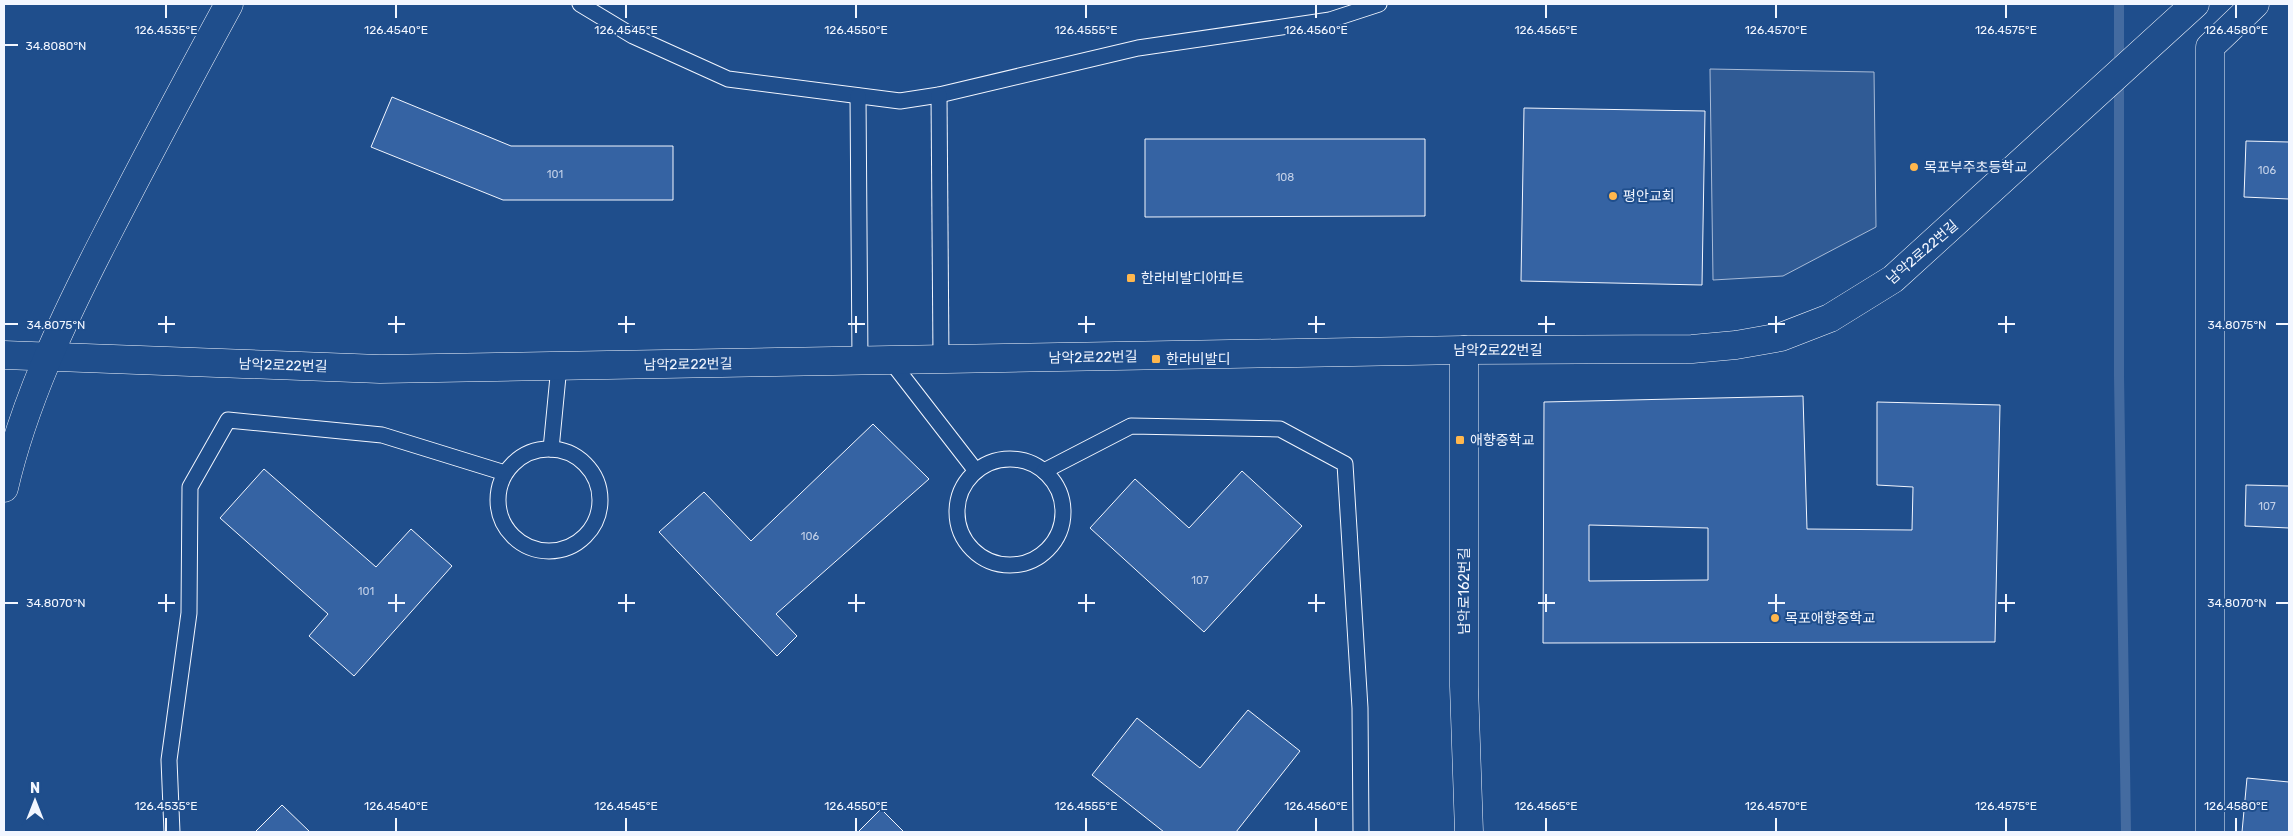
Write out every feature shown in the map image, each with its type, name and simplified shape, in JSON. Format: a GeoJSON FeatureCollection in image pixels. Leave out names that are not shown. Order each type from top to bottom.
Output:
{"type":"FeatureCollection","features":[{"type":"Feature","properties":{"kind":"street"},"geometry":{"type":"LineString","coordinates":[[4,488],[20,428],[80,288],[154,142],[229,4]]}},
{"type":"Feature","properties":{"kind":"street","name":"남악2로22번길"},"geometry":{"type":"LineString","coordinates":[[4,355],[50,355],[380,369],[1464,350],[1692,349],[1736,346],[1781,337],[1830,318],[1893,279],[2195,4]]}},
{"type":"Feature","properties":{"kind":"street"},"geometry":{"type":"LineString","coordinates":[[2210,832],[2210,46],[2255,4]]}},
{"type":"Feature","properties":{"kind":"street","name":"남악로162번길"},"geometry":{"type":"LineString","coordinates":[[1464,350],[1464,686],[1469,832]]}},
{"type":"Feature","properties":{"kind":"lane"},"geometry":{"type":"LineString","coordinates":[[580,4],[633,36],[728,79],[900,101],[939,95],[1138,48],[1330,20],[1379,4]]}},
{"type":"Feature","properties":{"kind":"lane"},"geometry":{"type":"LineString","coordinates":[[939,95],[941,359]]}},
{"type":"Feature","properties":{"kind":"lane"},"geometry":{"type":"LineString","coordinates":[[858,96],[860,360]]}},
{"type":"Feature","properties":{"kind":"lane"},"geometry":{"type":"LineString","coordinates":[[890,360],[976,471]]}},
{"type":"Feature","properties":{"kind":"lane"},"geometry":{"type":"LineString","coordinates":[[551,449],[559,366]]}},
{"type":"Feature","properties":{"kind":"lane"},"geometry":{"type":"LineString","coordinates":[[172,832],[169,760],[189,613],[190,487],[228,420],[382,435],[505,473]]}},
{"type":"Feature","properties":{"kind":"lane"},"geometry":{"type":"LineString","coordinates":[[1044,472],[1131,426],[1280,428],[1345,464],[1360,708],[1362,832]]}},
{"type":"Feature","properties":{"kind":"lane"},"geometry":{"type":"LineString","coordinates":[[551,449],[568,452],[584,462],[595,476],[600,493],[600,510],[593,527],[581,541],[565,549],[547,551],[530,548],[514,538],[504,524],[498,508],[498,490],[505,473],[514,462],[525,455],[551,449]]}},
{"type":"Feature","properties":{"kind":"lane"},"geometry":{"type":"LineString","coordinates":[[1010,459],[1029,462],[1044,472],[1056,485],[1062,500],[1063,518],[1058,534],[1049,548],[1035,559],[1018,564],[1001,564],[985,558],[971,548],[962,533],[957,517],[958,500],[965,484],[976,471],[992,462],[1010,459]]}},
{"type":"Feature","properties":{"kind":"shaded area"},"geometry":{"type":"Polygon","coordinates":[[[1710,69],[1874,72],[1876,227],[1783,276],[1713,280],[1710,69]]]}},
{"type":"Feature","properties":{"kind":"building"},"geometry":{"type":"Polygon","coordinates":[[[392,97],[511,146],[673,146],[673,200],[503,200],[371,147],[392,97]]]}},
{"type":"Feature","properties":{"kind":"building","name":"평안교회"},"geometry":{"type":"Polygon","coordinates":[[[1524,108],[1705,111],[1702,285],[1521,281],[1524,108]]]}},
{"type":"Feature","properties":{"kind":"building"},"geometry":{"type":"Polygon","coordinates":[[[1145,139],[1425,139],[1425,216],[1145,217],[1145,139]]]}},
{"type":"Feature","properties":{"kind":"building"},"geometry":{"type":"Polygon","coordinates":[[[2246,141],[2289,142],[2289,199],[2244,197],[2246,141]]]}},
{"type":"Feature","properties":{"kind":"building","name":"목포애향중학교"},"geometry":{"type":"Polygon","coordinates":[[[1803,396],[1807,529],[1912,530],[1913,487],[1877,485],[1877,402],[2000,405],[1995,642],[1543,643],[1544,402],[1803,396]],[[1589,525],[1589,581],[1708,580],[1708,528],[1589,525]]]}},
{"type":"Feature","properties":{"kind":"building"},"geometry":{"type":"Polygon","coordinates":[[[873,424],[929,479],[776,614],[797,636],[777,656],[659,532],[704,492],[751,541],[873,424]]]}},
{"type":"Feature","properties":{"kind":"building"},"geometry":{"type":"Polygon","coordinates":[[[264,469],[376,567],[411,529],[452,566],[354,676],[309,636],[328,614],[220,518],[264,469]]]}},
{"type":"Feature","properties":{"kind":"building"},"geometry":{"type":"Polygon","coordinates":[[[1242,471],[1302,526],[1204,632],[1090,528],[1135,479],[1189,528],[1242,471]]]}},
{"type":"Feature","properties":{"kind":"building"},"geometry":{"type":"Polygon","coordinates":[[[2246,485],[2289,486],[2289,528],[2245,526],[2246,485]]]}},
{"type":"Feature","properties":{"kind":"building"},"geometry":{"type":"Polygon","coordinates":[[[1248,710],[1300,751],[1236,832],[1164,832],[1092,775],[1137,718],[1200,768],[1248,710]]]}},
{"type":"Feature","properties":{"kind":"building"},"geometry":{"type":"Polygon","coordinates":[[[2247,778],[2289,782],[2289,832],[2242,832],[2247,778]]]}},
{"type":"Feature","properties":{"kind":"building"},"geometry":{"type":"Polygon","coordinates":[[[282,805],[310,832],[255,832],[282,805]]]}},
{"type":"Feature","properties":{"kind":"building"},"geometry":{"type":"Polygon","coordinates":[[[881,809],[904,832],[858,832],[881,809]]]}},
{"type":"Feature","properties":{"kind":"waterway"},"geometry":{"type":"LineString","coordinates":[[2119,4],[2119,376],[2126,832]]}},
{"type":"Feature","properties":{"kind":"place","name":"목포부주초등학교"},"geometry":{"type":"Point","coordinates":[1914,167]}},
{"type":"Feature","properties":{"kind":"place","name":"평안교회"},"geometry":{"type":"Point","coordinates":[1613,196]}},
{"type":"Feature","properties":{"kind":"place","name":"한라비발디아파트"},"geometry":{"type":"Point","coordinates":[1131,278]}},
{"type":"Feature","properties":{"kind":"place","name":"한라비발디"},"geometry":{"type":"Point","coordinates":[1156,359]}},
{"type":"Feature","properties":{"kind":"place","name":"애향중학교"},"geometry":{"type":"Point","coordinates":[1460,440]}},
{"type":"Feature","properties":{"kind":"place","name":"목포애향중학교"},"geometry":{"type":"Point","coordinates":[1775,618]}}]}
